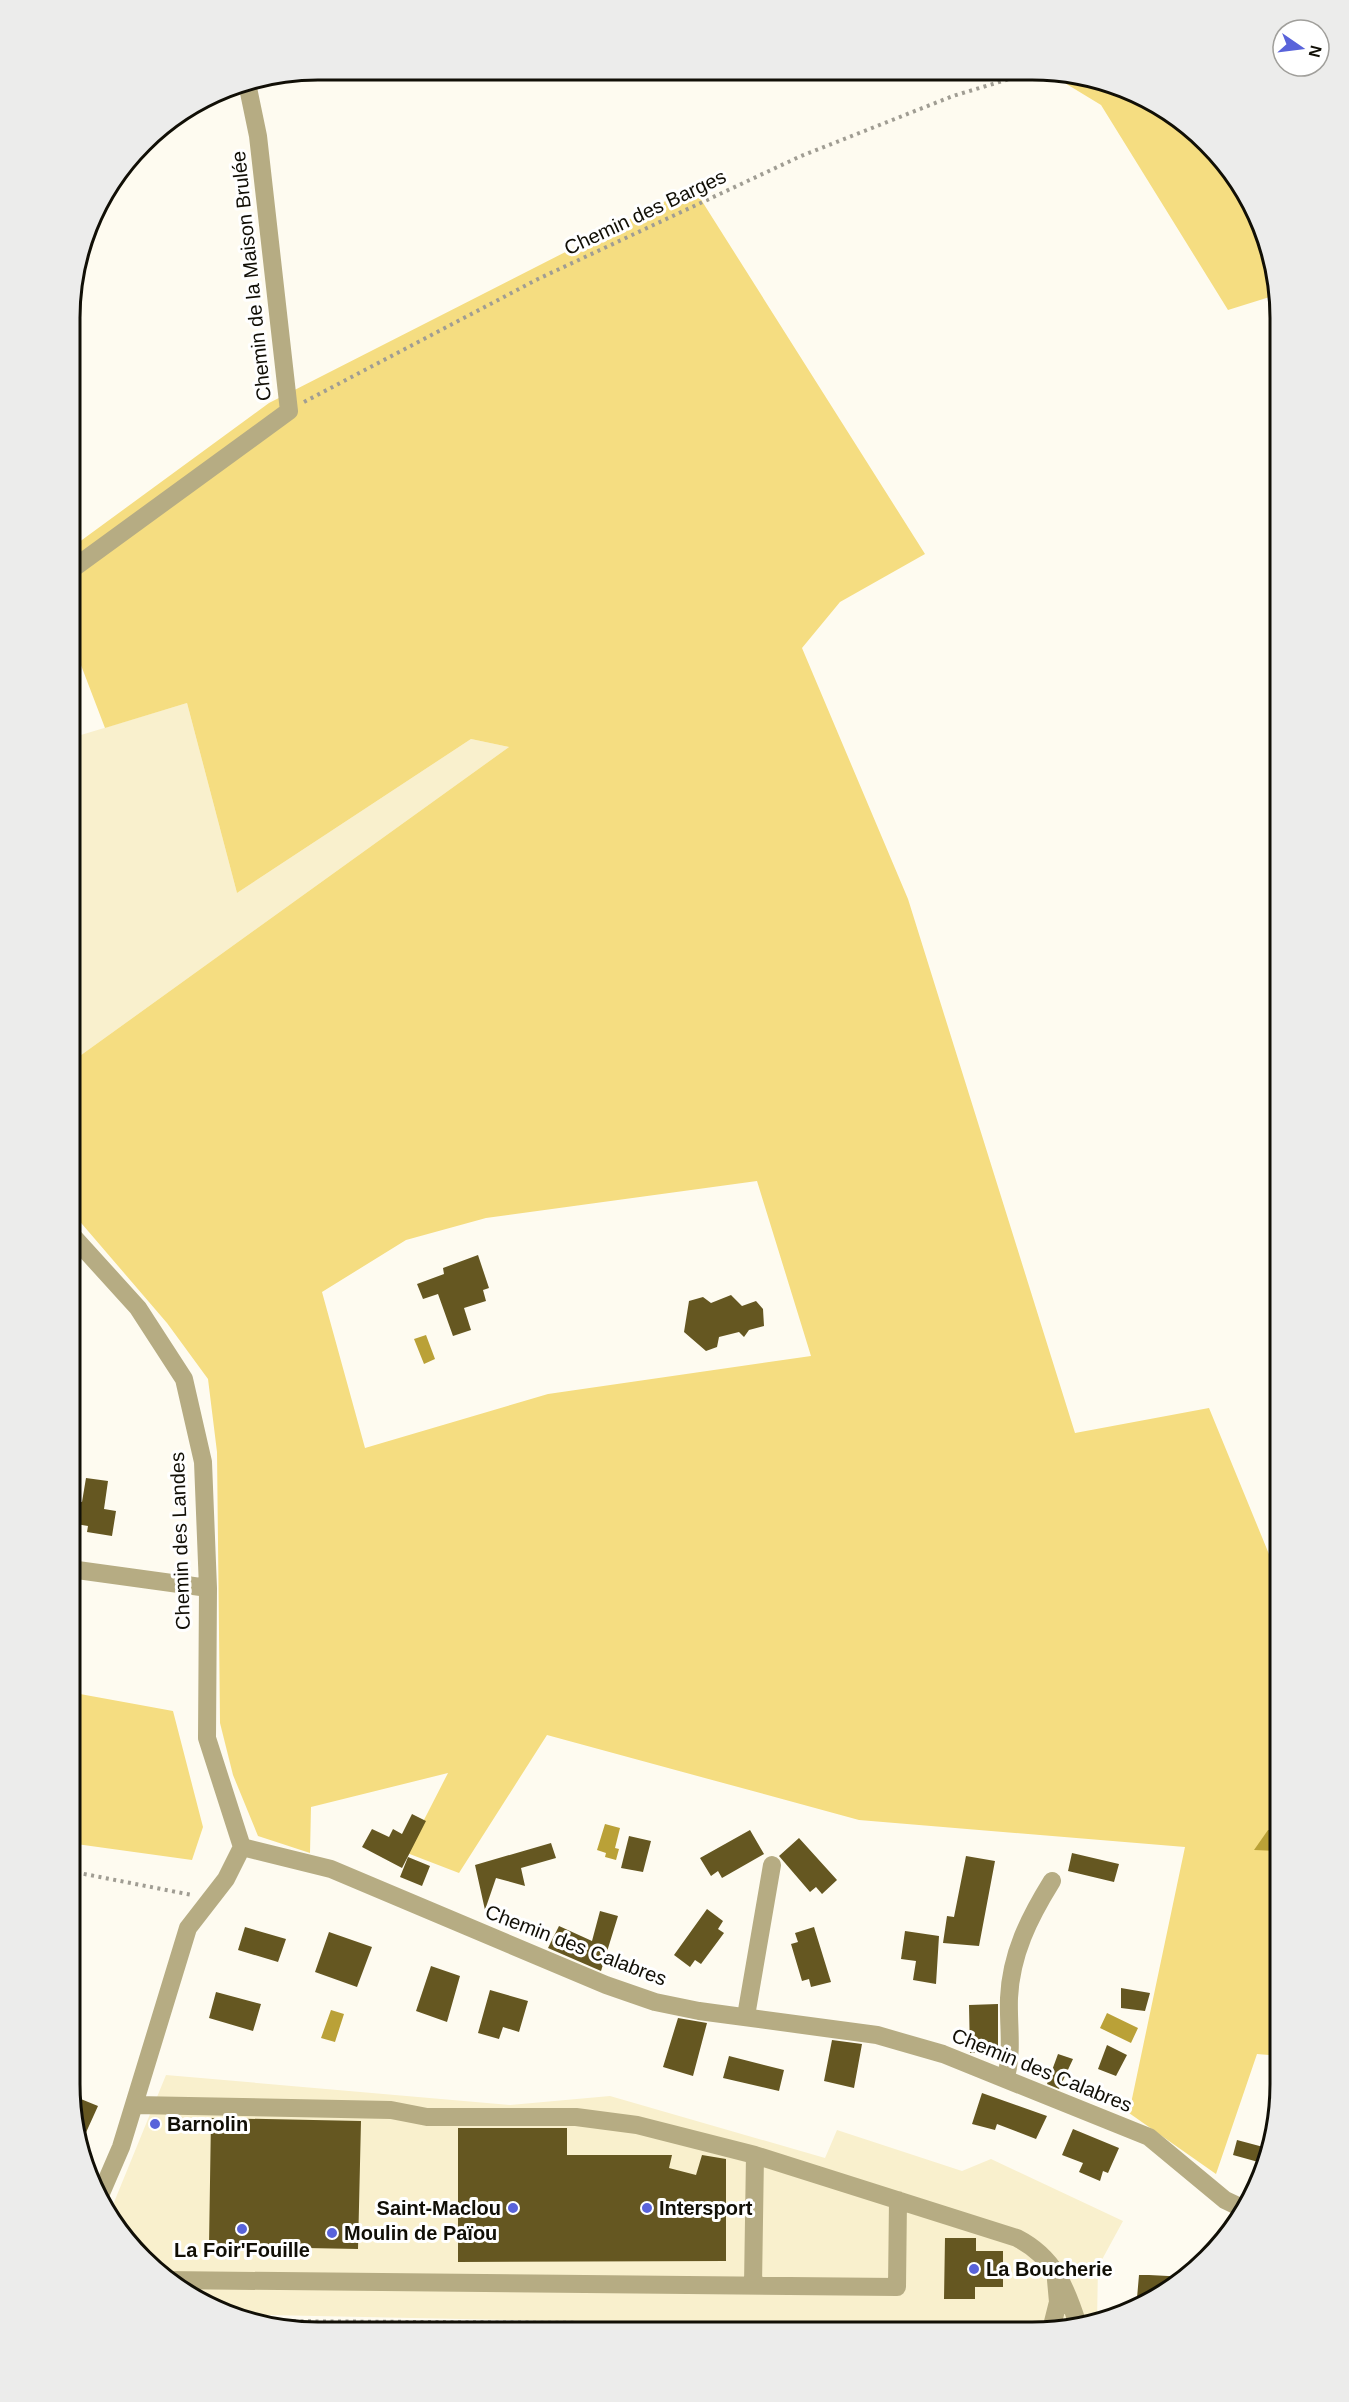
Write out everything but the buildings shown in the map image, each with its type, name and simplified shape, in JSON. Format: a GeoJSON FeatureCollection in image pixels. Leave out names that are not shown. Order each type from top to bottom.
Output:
{"type":"FeatureCollection","features":[{"type":"Feature","properties":{"kind":"street","name":"Chemin de la Maison Brulée"},"geometry":{"type":"LineString","coordinates":[[80,563],[289,411],[258,136],[248,90]]}},
{"type":"Feature","properties":{"kind":"street","name":"Chemin des Landes"},"geometry":{"type":"LineString","coordinates":[[80,1244],[138,1308],[184,1379],[203,1462],[208,1588],[207,1738],[242,1847]]}},
{"type":"Feature","properties":{"kind":"street"},"geometry":{"type":"LineString","coordinates":[[80,1570],[208,1588]]}},
{"type":"Feature","properties":{"kind":"street"},"geometry":{"type":"LineString","coordinates":[[103,2188],[121,2147],[135,2105],[188,1928],[226,1879],[242,1847]]}},
{"type":"Feature","properties":{"kind":"street","name":"Chemin des Calabres"},"geometry":{"type":"LineString","coordinates":[[242,1847],[331,1869],[606,1986],[655,2002],[699,2011],[877,2035],[920,2046],[1006,2077],[1149,2137],[1225,2200],[1237,2205]]}},
{"type":"Feature","properties":{"kind":"street"},"geometry":{"type":"LineString","coordinates":[[746,2016],[772,1865]]}},
{"type":"Feature","properties":{"kind":"street"},"geometry":{"type":"LineString","coordinates":[[1006,2077],[1010,2061],[1011,1973],[1018,1944],[1031,1914],[1052,1881]]}},
{"type":"Feature","properties":{"kind":"street"},"geometry":{"type":"LineString","coordinates":[[135,2105],[392,2110],[427,2117],[576,2118],[637,2125],[754,2155],[1017,2238],[1033,2246],[1055,2269],[1068,2295],[1076,2318]]}},
{"type":"Feature","properties":{"kind":"street"},"geometry":{"type":"LineString","coordinates":[[753,2285],[754,2155]]}},
{"type":"Feature","properties":{"kind":"street"},"geometry":{"type":"LineString","coordinates":[[183,2280],[897,2287],[897,2200]]}},
{"type":"Feature","properties":{"kind":"street"},"geometry":{"type":"LineString","coordinates":[[1053,2321],[1058,2302],[1055,2269]]}},
{"type":"Feature","properties":{"kind":"path","name":"Chemin des Barges"},"geometry":{"type":"LineString","coordinates":[[289,411],[538,279],[791,161],[953,96],[1006,80]]}},
{"type":"Feature","properties":{"kind":"path"},"geometry":{"type":"LineString","coordinates":[[80,1873],[211,1899]]}},
{"type":"Feature","properties":{"kind":"path"},"geometry":{"type":"LineString","coordinates":[[296,2321],[423,2322]]}},
{"type":"Feature","properties":{"kind":"shaded area"},"geometry":{"type":"Polygon","coordinates":[[[1063,82],[1108,92],[1137,104],[1164,120],[1200,149],[1229,185],[1245,212],[1257,241],[1265,271],[1268,297],[1228,310],[1101,105],[1063,82]]]}},
{"type":"Feature","properties":{"kind":"shaded area"},"geometry":{"type":"Polygon","coordinates":[[[693,187],[925,554],[840,602],[802,648],[908,899],[1075,1433],[1209,1408],[1270,1557],[1270,2055],[1257,2054],[1216,2174],[1129,2113],[1185,1847],[859,1820],[547,1735],[459,1873],[407,1853],[448,1773],[311,1807],[310,1853],[258,1836],[233,1775],[220,1723],[217,1452],[208,1379],[167,1323],[80,1222],[80,1056],[509,747],[471,739],[237,893],[187,703],[105,728],[80,663],[80,541],[269,403],[693,187]],[[757,1181],[486,1218],[406,1240],[322,1292],[365,1448],[548,1394],[811,1356],[757,1181]]]}},
{"type":"Feature","properties":{"kind":"shaded area"},"geometry":{"type":"Polygon","coordinates":[[[187,703],[237,893],[471,739],[509,747],[80,1056],[80,735],[187,703]]]}},
{"type":"Feature","properties":{"kind":"shaded area"},"geometry":{"type":"Polygon","coordinates":[[[426,1335],[435,1359],[424,1364],[414,1339],[426,1335]]]}},
{"type":"Feature","properties":{"kind":"shaded area"},"geometry":{"type":"Polygon","coordinates":[[[80,1694],[173,1711],[203,1827],[192,1860],[80,1845],[80,1694]]]}},
{"type":"Feature","properties":{"kind":"shaded area"},"geometry":{"type":"Polygon","coordinates":[[[605,1824],[620,1828],[615,1848],[619,1849],[616,1860],[605,1857],[606,1853],[597,1850],[605,1824]]]}},
{"type":"Feature","properties":{"kind":"shaded area"},"geometry":{"type":"Polygon","coordinates":[[[1268,1830],[1270,1830],[1270,1851],[1254,1850],[1268,1830]]]}},
{"type":"Feature","properties":{"kind":"shaded area"},"geometry":{"type":"Polygon","coordinates":[[[331,2010],[344,2014],[335,2042],[321,2038],[331,2010]]]}},
{"type":"Feature","properties":{"kind":"shaded area"},"geometry":{"type":"Polygon","coordinates":[[[1107,2013],[1138,2028],[1131,2043],[1100,2028],[1107,2013]]]}},
{"type":"Feature","properties":{"kind":"shaded area"},"geometry":{"type":"Polygon","coordinates":[[[166,2075],[510,2105],[610,2096],[825,2158],[837,2130],[962,2171],[991,2159],[1123,2221],[1098,2267],[1097,2313],[1078,2318],[1047,2322],[608,2322],[259,2315],[212,2298],[185,2282],[149,2253],[113,2206],[166,2075]]]}},
{"type":"Feature","properties":{"kind":"place","name":"Barnolin"},"geometry":{"type":"Point","coordinates":[155,2124]}},
{"type":"Feature","properties":{"kind":"place","name":"Saint-Maclou"},"geometry":{"type":"Point","coordinates":[513,2208]}},
{"type":"Feature","properties":{"kind":"place","name":"Intersport"},"geometry":{"type":"Point","coordinates":[647,2208]}},
{"type":"Feature","properties":{"kind":"place","name":"La Foir'Fouille"},"geometry":{"type":"Point","coordinates":[242,2229]}},
{"type":"Feature","properties":{"kind":"place","name":"Moulin de Païou"},"geometry":{"type":"Point","coordinates":[332,2233]}},
{"type":"Feature","properties":{"kind":"place","name":"La Boucherie"},"geometry":{"type":"Point","coordinates":[974,2269]}}]}
